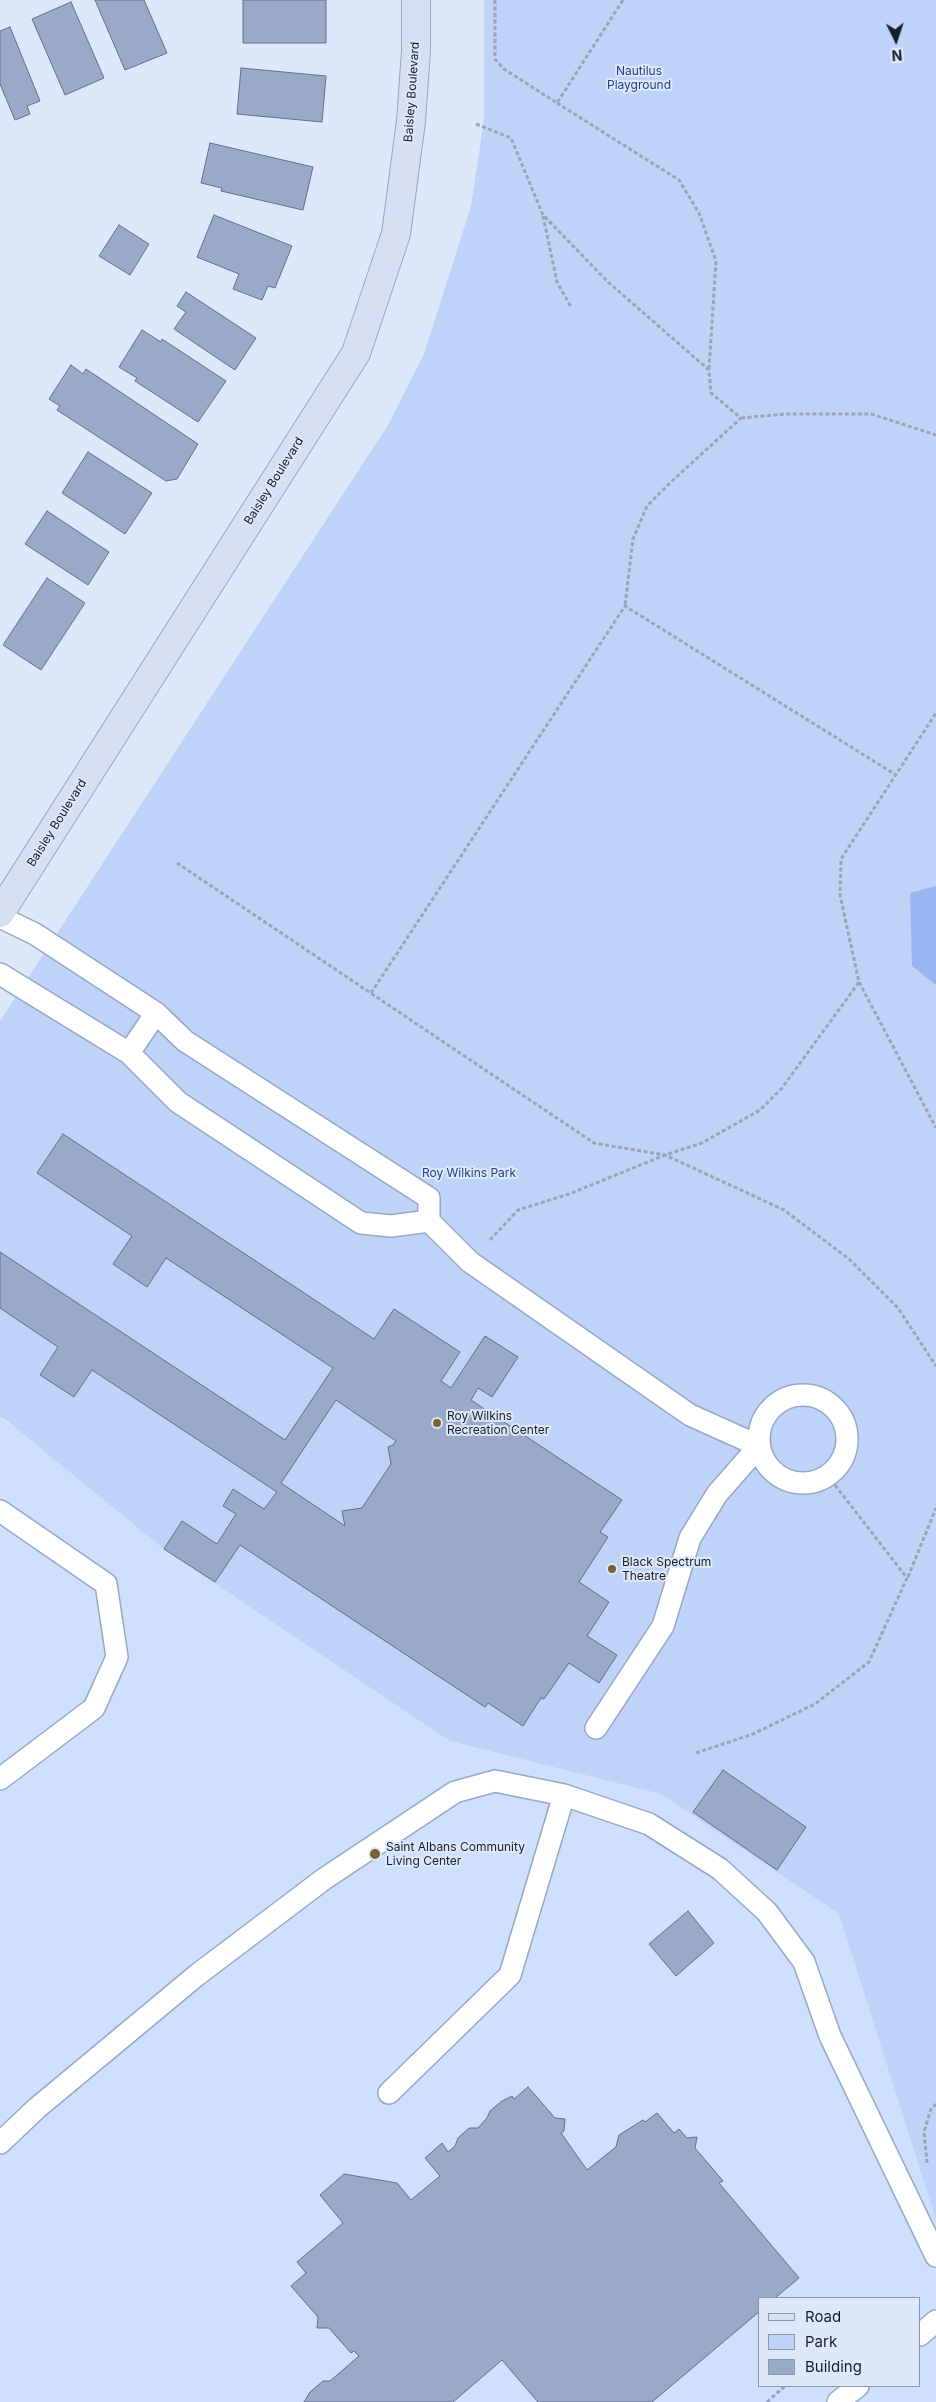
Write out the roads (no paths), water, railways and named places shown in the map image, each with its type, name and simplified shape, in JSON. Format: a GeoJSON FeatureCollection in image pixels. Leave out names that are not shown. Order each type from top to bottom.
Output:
{"type":"FeatureCollection","features":[{"type":"Feature","properties":{"kind":"street","name":"Baisley Boulevard"},"geometry":{"type":"LineString","coordinates":[[0,913],[356,353],[396,234],[411,121],[416,51],[416,0]]}},
{"type":"Feature","properties":{"kind":"lane"},"geometry":{"type":"LineString","coordinates":[[0,917],[35,934],[156,1012],[185,1041],[429,1198],[429,1221],[470,1262],[690,1414],[759,1446],[764,1460],[773,1472],[786,1480],[800,1484],[814,1482],[828,1476],[839,1466],[845,1452],[847,1438],[844,1423],[836,1410],[825,1401],[812,1396],[798,1395],[784,1399],[764,1418],[759,1432],[759,1446],[717,1494],[690,1538],[663,1626],[596,1728]]}},
{"type":"Feature","properties":{"kind":"lane"},"geometry":{"type":"LineString","coordinates":[[0,974],[129,1053],[178,1102],[361,1223],[391,1226],[429,1221]]}},
{"type":"Feature","properties":{"kind":"lane"},"geometry":{"type":"LineString","coordinates":[[129,1053],[156,1012]]}},
{"type":"Feature","properties":{"kind":"lane"},"geometry":{"type":"LineString","coordinates":[[0,1511],[106,1584],[118,1657],[94,1708],[0,1779]]}},
{"type":"Feature","properties":{"kind":"lane"},"geometry":{"type":"LineString","coordinates":[[0,2143],[37,2108],[197,1975],[324,1879],[455,1792],[495,1781],[564,1795],[650,1824],[720,1869],[766,1912],[804,1962],[830,2036],[936,2256]]}},
{"type":"Feature","properties":{"kind":"lane"},"geometry":{"type":"LineString","coordinates":[[389,2093],[510,1975],[564,1795]]}},
{"type":"Feature","properties":{"kind":"lane"},"geometry":{"type":"LineString","coordinates":[[921,2334],[936,2321]]}},
{"type":"Feature","properties":{"kind":"lane"},"geometry":{"type":"LineString","coordinates":[[838,2402],[857,2387]]}},
{"type":"Feature","properties":{"kind":"place","name":"Roy Wilkins Recreation Center"},"geometry":{"type":"Point","coordinates":[437,1423]}},
{"type":"Feature","properties":{"kind":"place","name":"Black Spectrum Theatre"},"geometry":{"type":"Point","coordinates":[612,1569]}},
{"type":"Feature","properties":{"kind":"place","name":"Saint Albans Community Living Center"},"geometry":{"type":"Point","coordinates":[375,1854]}},
{"type":"Feature","properties":{"kind":"park label","name":"Nautilus Playground"},"geometry":{"type":"Point","coordinates":[639,78]}},
{"type":"Feature","properties":{"kind":"park label","name":"Roy Wilkins Park"},"geometry":{"type":"Point","coordinates":[469,1173]}}]}
